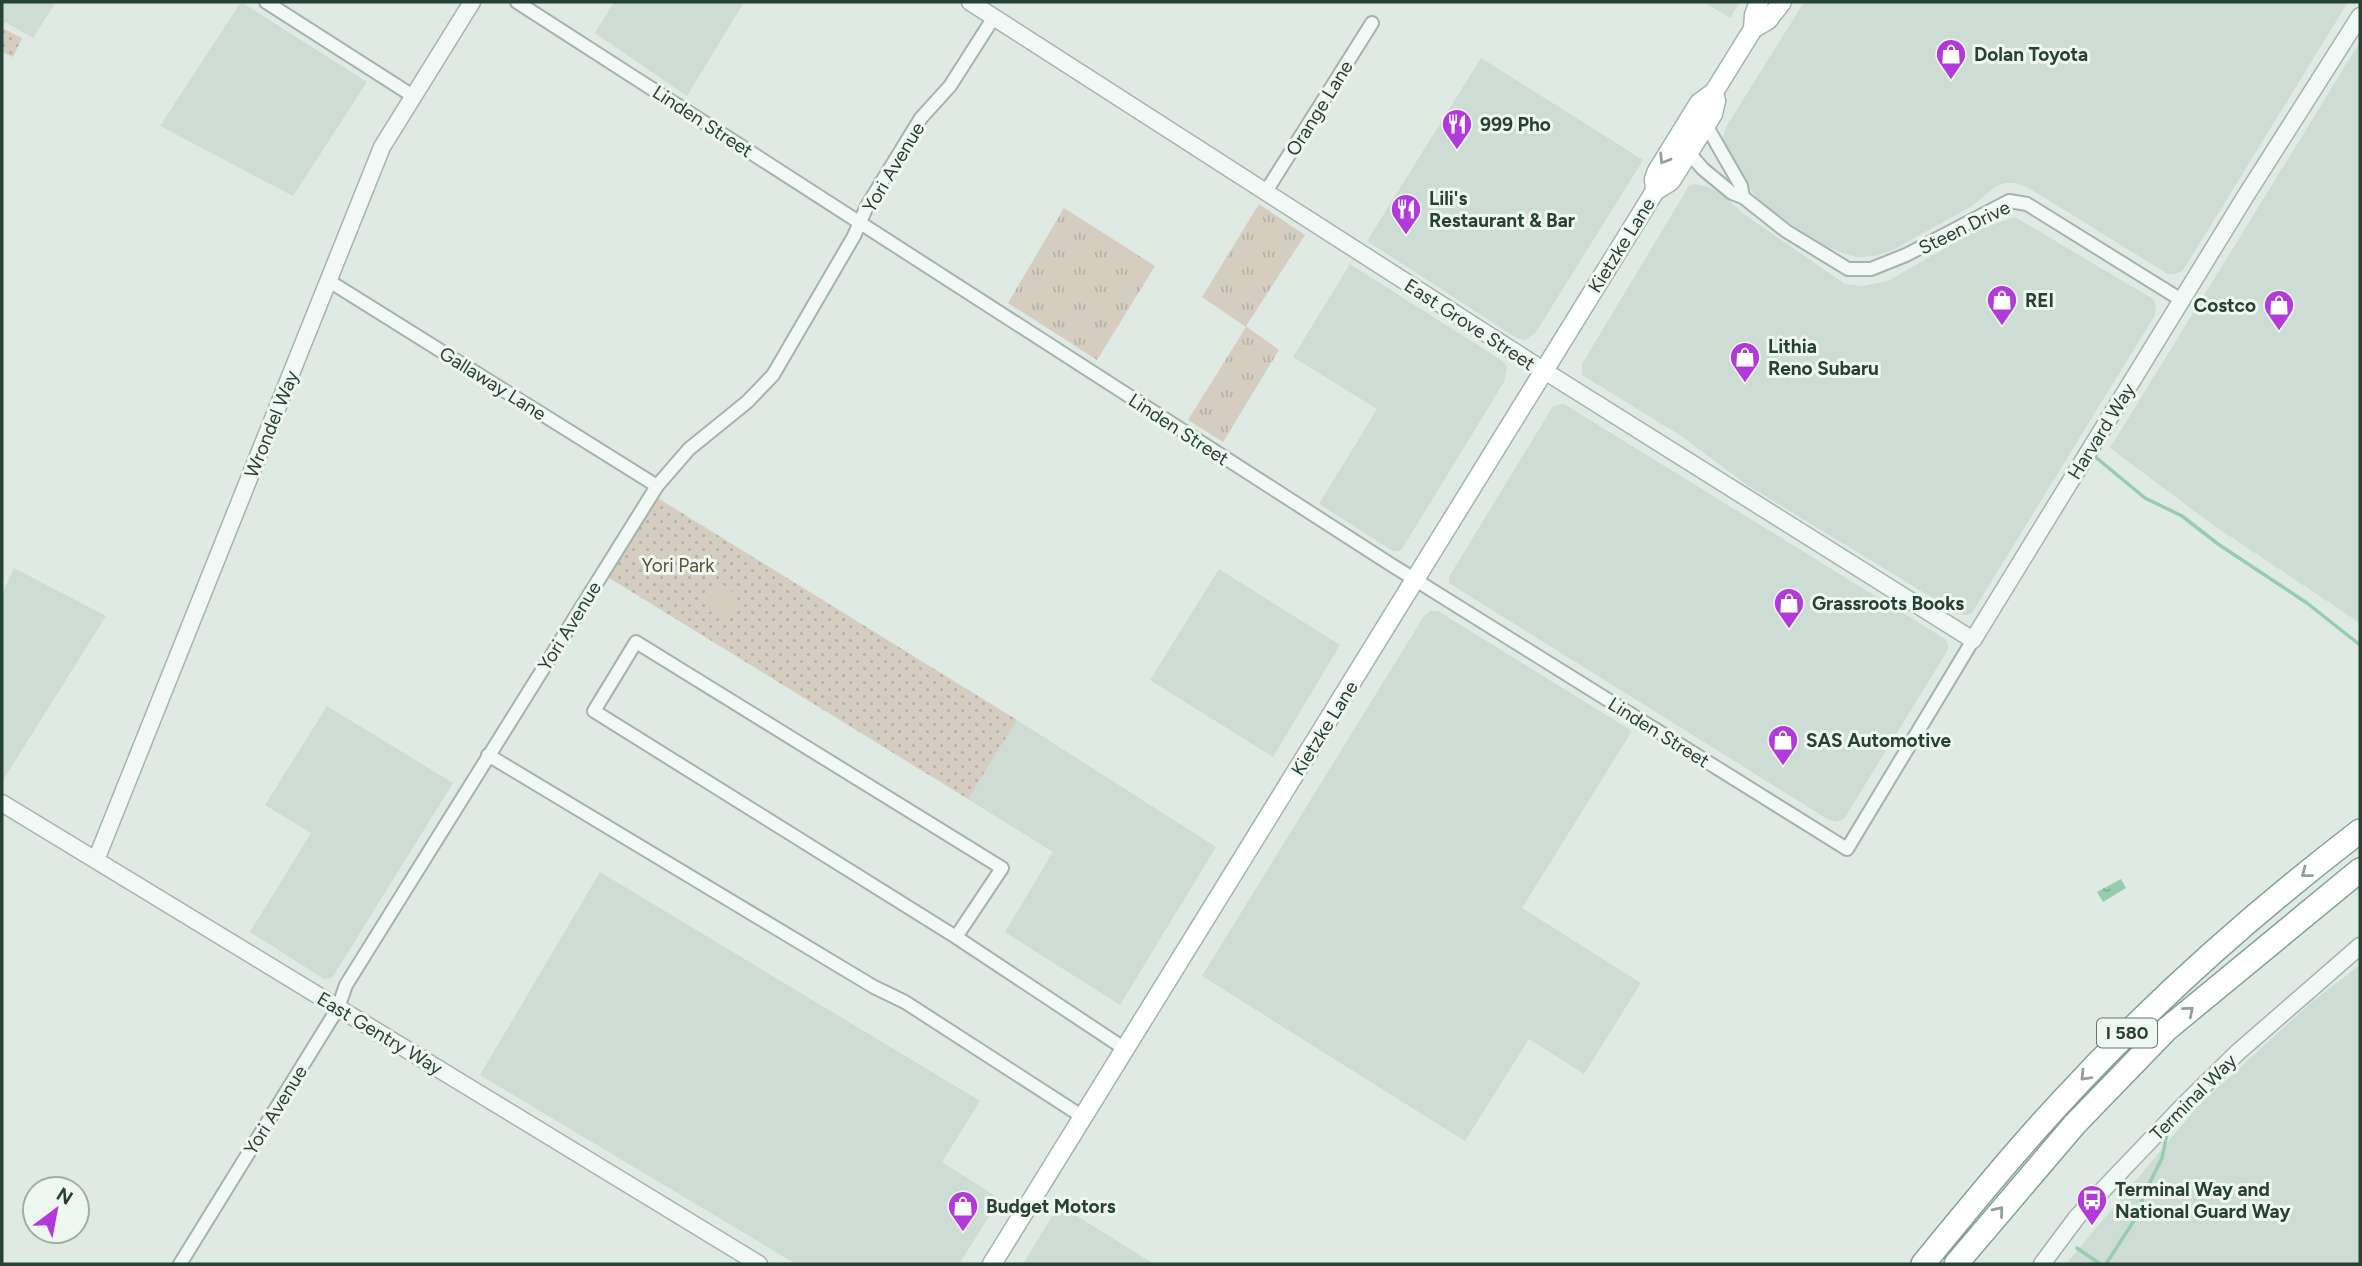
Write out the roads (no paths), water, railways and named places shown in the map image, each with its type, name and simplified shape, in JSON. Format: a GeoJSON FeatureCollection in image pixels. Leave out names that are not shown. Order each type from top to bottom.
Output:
{"type":"FeatureCollection","features":[{"type":"Feature","properties":{"kind":"highway","name":"I 580"},"geometry":{"type":"LineString","coordinates":[[1923,1264],[2015,1153],[2126,1034],[2244,925],[2360,831]]}},
{"type":"Feature","properties":{"kind":"highway","name":"I 580"},"geometry":{"type":"LineString","coordinates":[[1956,1264],[2075,1124],[2167,1029],[2360,870]]}},
{"type":"Feature","properties":{"kind":"main road","name":"Kietzke Lane"},"geometry":{"type":"LineString","coordinates":[[1655,191],[1654,179],[1657,171],[1699,120],[1713,114],[1716,102],[1714,93],[1753,29],[1759,2]]}},
{"type":"Feature","properties":{"kind":"main road","name":"Kietzke Lane"},"geometry":{"type":"LineString","coordinates":[[1753,29],[1768,20],[1782,2]]}},
{"type":"Feature","properties":{"kind":"main road","name":"Kietzke Lane"},"geometry":{"type":"LineString","coordinates":[[992,1264],[1655,191],[1671,181],[1689,153],[1699,120]]}},
{"type":"Feature","properties":{"kind":"street"},"geometry":{"type":"LineString","coordinates":[[267,2],[413,96]]}},
{"type":"Feature","properties":{"kind":"street","name":"Wrondel Way"},"geometry":{"type":"LineString","coordinates":[[96,860],[382,147],[472,2]]}},
{"type":"Feature","properties":{"kind":"street","name":"Linden Street"},"geometry":{"type":"LineString","coordinates":[[517,2],[1415,581],[1847,849]]}},
{"type":"Feature","properties":{"kind":"street","name":"East Grove Street"},"geometry":{"type":"LineString","coordinates":[[970,2],[1543,370],[1973,640]]}},
{"type":"Feature","properties":{"kind":"street","name":"Harvard Way"},"geometry":{"type":"LineString","coordinates":[[1847,849],[1973,640],[2360,16]]}},
{"type":"Feature","properties":{"kind":"street","name":"Yori Avenue"},"geometry":{"type":"LineString","coordinates":[[180,1264],[338,1008],[346,985],[657,486],[689,449],[747,402],[773,375],[867,206],[921,118],[950,86],[994,17]]}},
{"type":"Feature","properties":{"kind":"street","name":"Orange Lane"},"geometry":{"type":"LineString","coordinates":[[1265,193],[1373,23]]}},
{"type":"Feature","properties":{"kind":"street","name":"Steen Drive"},"geometry":{"type":"LineString","coordinates":[[1699,120],[1741,186],[1743,197]]}},
{"type":"Feature","properties":{"kind":"street","name":"Steen Drive"},"geometry":{"type":"LineString","coordinates":[[1689,153],[1732,193],[1743,197],[1786,231],[1848,269],[1871,269],[1906,255],[2009,201],[2024,203],[2183,301]]}},
{"type":"Feature","properties":{"kind":"street","name":"Gallaway Lane"},"geometry":{"type":"LineString","coordinates":[[329,281],[657,486]]}},
{"type":"Feature","properties":{"kind":"street"},"geometry":{"type":"LineString","coordinates":[[956,937],[1002,868],[636,642],[594,710],[956,937],[1125,1049]]}},
{"type":"Feature","properties":{"kind":"street"},"geometry":{"type":"LineString","coordinates":[[488,755],[839,966],[905,1002],[1083,1117]]}},
{"type":"Feature","properties":{"kind":"street","name":"East Gentry Way"},"geometry":{"type":"LineString","coordinates":[[2,803],[759,1264]]}},
{"type":"Feature","properties":{"kind":"street","name":"Terminal Way"},"geometry":{"type":"LineString","coordinates":[[2042,1264],[2077,1217],[2182,1107],[2237,1053],[2360,946]]}},
{"type":"Feature","properties":{"kind":"water"},"geometry":{"type":"Polygon","coordinates":[[[2121,879],[2126,888],[2103,902],[2097,892],[2121,879]]]}},
{"type":"Feature","properties":{"kind":"waterway"},"geometry":{"type":"LineString","coordinates":[[2093,455],[2145,498],[2182,516],[2218,544],[2307,603],[2360,645]]}},
{"type":"Feature","properties":{"kind":"waterway"},"geometry":{"type":"LineString","coordinates":[[2106,1264],[2137,1216],[2144,1194],[2162,1158],[2168,1129]]}},
{"type":"Feature","properties":{"kind":"waterway"},"geometry":{"type":"LineString","coordinates":[[2077,1248],[2100,1264]]}},
{"type":"Feature","properties":{"kind":"place","name":"Dolan Toyota"},"geometry":{"type":"Point","coordinates":[1951,81]}},
{"type":"Feature","properties":{"kind":"place","name":"999 Pho"},"geometry":{"type":"Point","coordinates":[1457,151]}},
{"type":"Feature","properties":{"kind":"place","name":"Lili's Restaurant & Bar"},"geometry":{"type":"Point","coordinates":[1406,236]}},
{"type":"Feature","properties":{"kind":"place","name":"REI"},"geometry":{"type":"Point","coordinates":[2002,327]}},
{"type":"Feature","properties":{"kind":"place","name":"Costco"},"geometry":{"type":"Point","coordinates":[2279,332]}},
{"type":"Feature","properties":{"kind":"place","name":"Lithia Reno Subaru"},"geometry":{"type":"Point","coordinates":[1745,384]}},
{"type":"Feature","properties":{"kind":"place","name":"Grassroots Books"},"geometry":{"type":"Point","coordinates":[1789,630]}},
{"type":"Feature","properties":{"kind":"place","name":"SAS Automotive"},"geometry":{"type":"Point","coordinates":[1783,767]}},
{"type":"Feature","properties":{"kind":"place","name":"Terminal Way and National Guard Way"},"geometry":{"type":"Point","coordinates":[2092,1227]}},
{"type":"Feature","properties":{"kind":"place","name":"Budget Motors"},"geometry":{"type":"Point","coordinates":[963,1233]}},
{"type":"Feature","properties":{"kind":"park label","name":"Yori Park"},"geometry":{"type":"Point","coordinates":[678,565]}}]}
